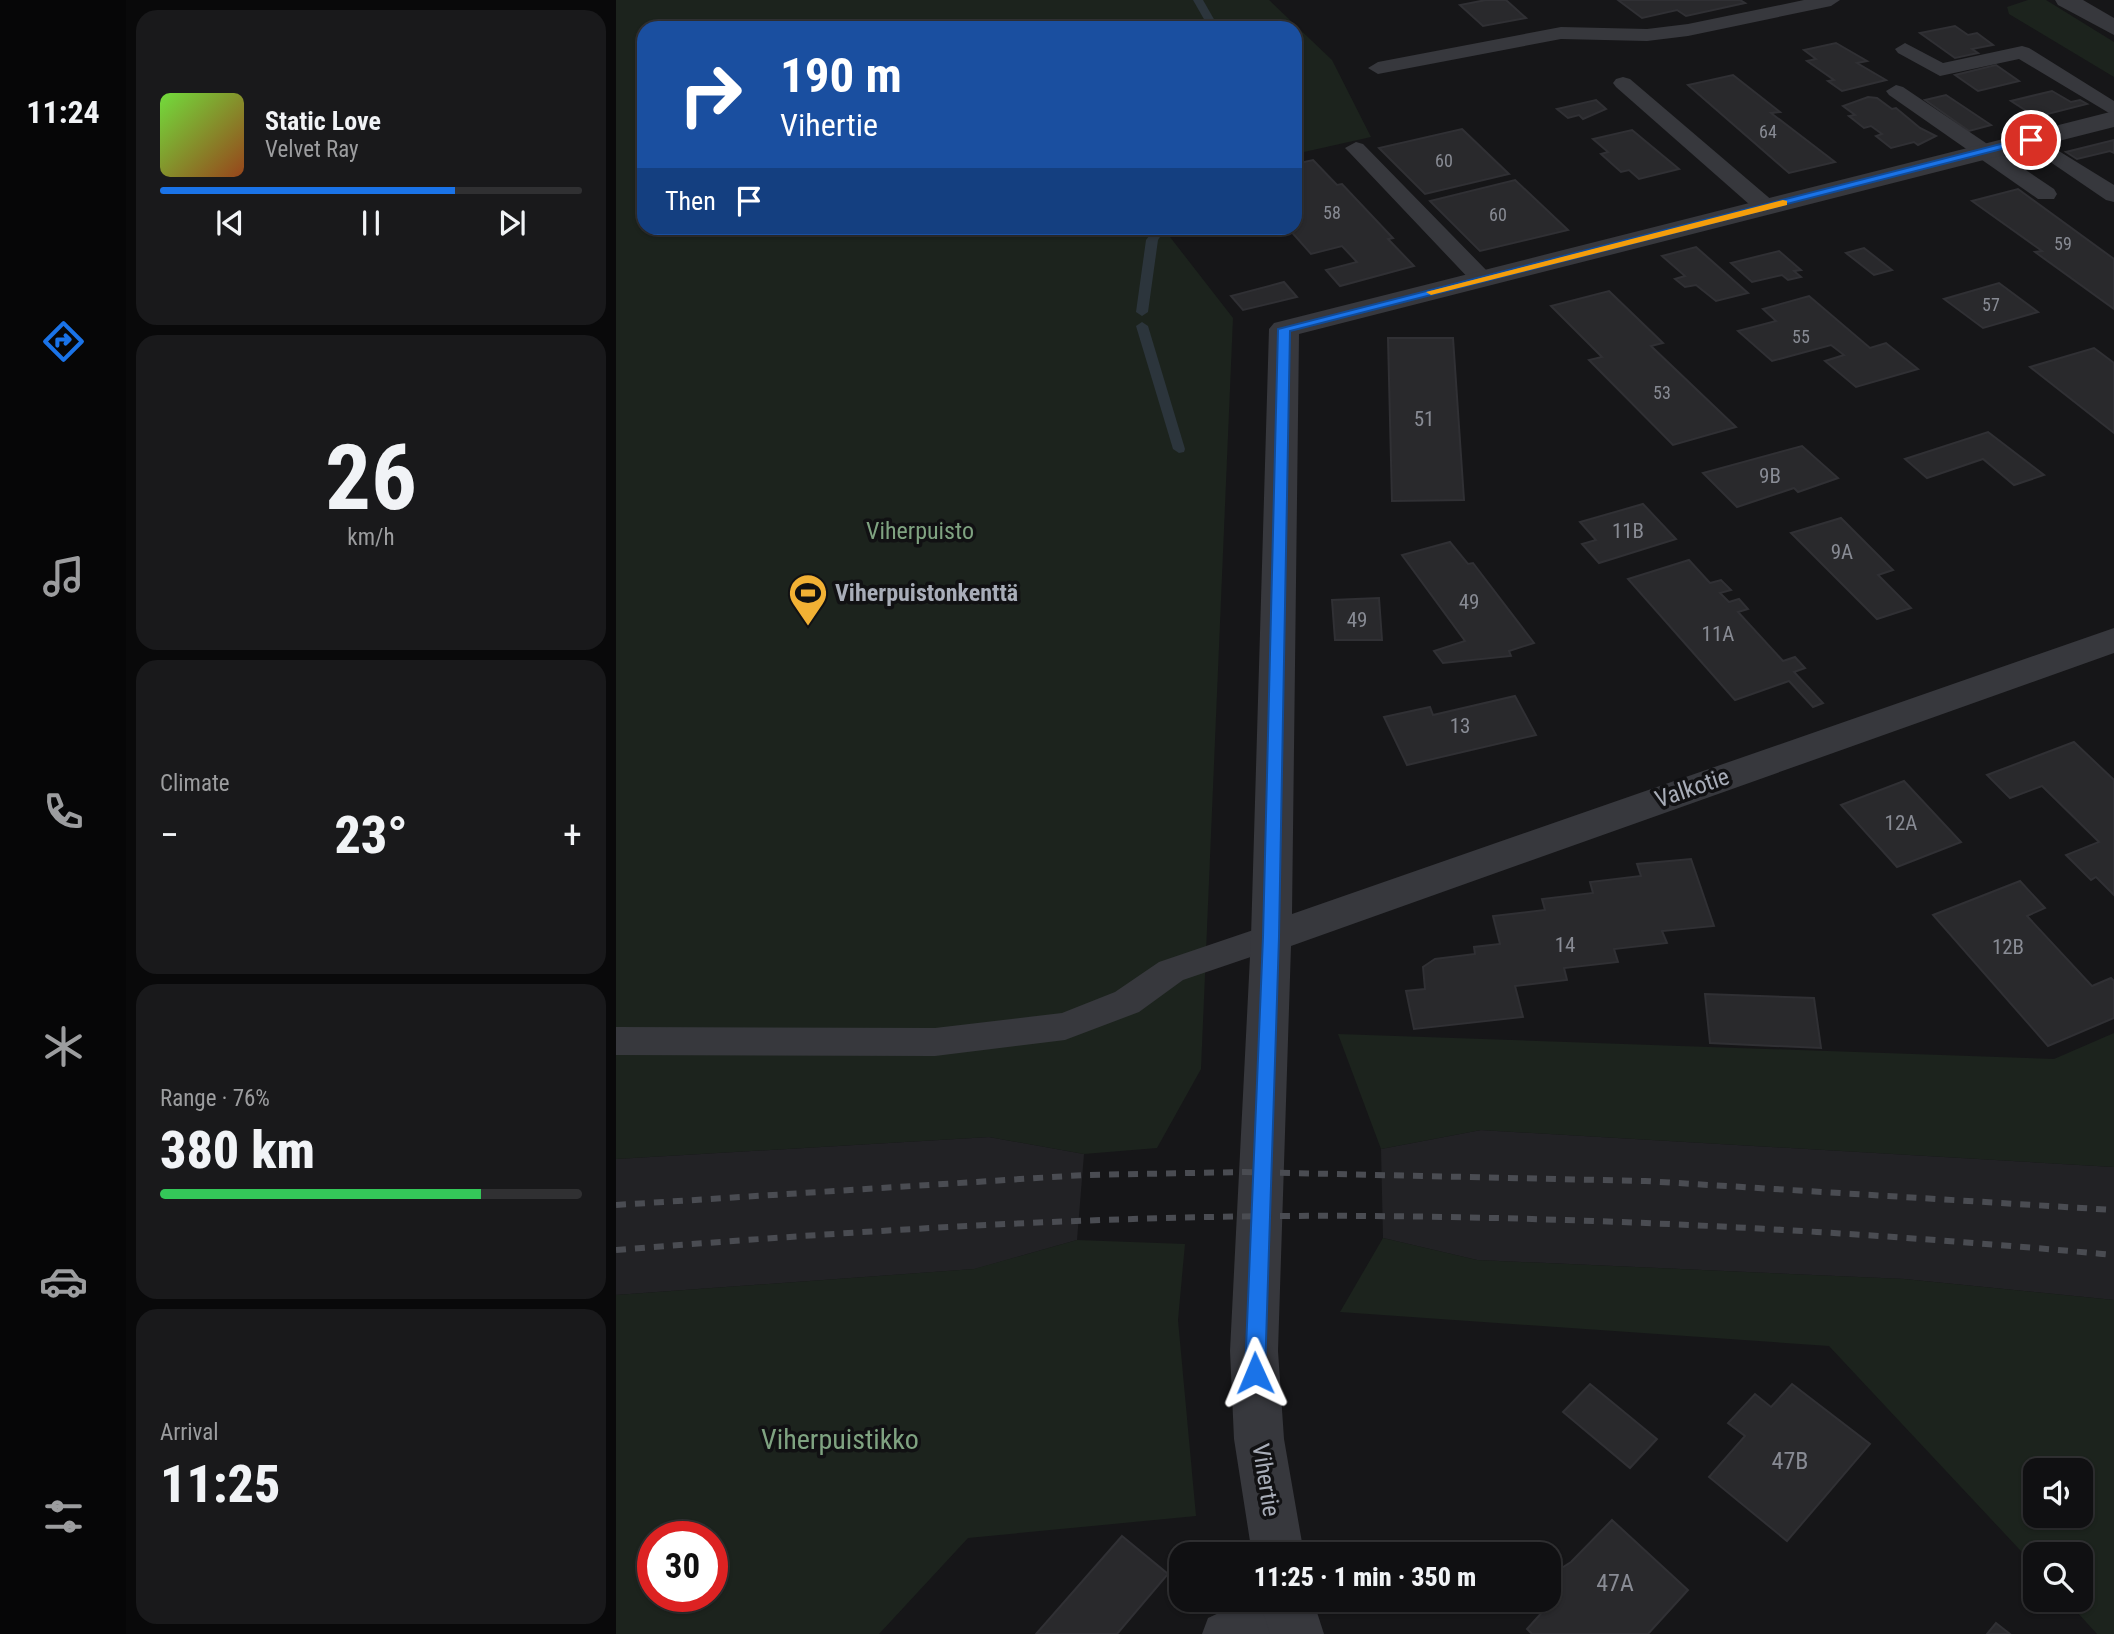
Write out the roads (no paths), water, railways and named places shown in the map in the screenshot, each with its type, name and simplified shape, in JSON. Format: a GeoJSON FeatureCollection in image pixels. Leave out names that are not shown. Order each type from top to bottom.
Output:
{"type":"FeatureCollection","features":[{"type":"Feature","properties":{"kind":"street"},"geometry":{"type":"LineString","coordinates":[[2066,0],[2114,28]]}},
{"type":"Feature","properties":{"kind":"street","name":"Vihertie"},"geometry":{"type":"LineString","coordinates":[[1277,1542],[1259,1439],[1254,1351],[1271,937],[1284,329],[2114,119]]}},
{"type":"Feature","properties":{"kind":"street","name":"Valkotie"},"geometry":{"type":"LineString","coordinates":[[1271,937],[2114,640]]}},
{"type":"Feature","properties":{"kind":"lane"},"geometry":{"type":"LineString","coordinates":[[1378,68],[1561,33],[1647,35],[1803,2],[1831,0]]}},
{"type":"Feature","properties":{"kind":"lane"},"geometry":{"type":"LineString","coordinates":[[1905,49],[1940,70],[2022,52],[2114,110]]}},
{"type":"Feature","properties":{"kind":"lane"},"geometry":{"type":"LineString","coordinates":[[1623,83],[1766,207]]}},
{"type":"Feature","properties":{"kind":"lane"},"geometry":{"type":"LineString","coordinates":[[1896,91],[1981,152],[2046,194]]}},
{"type":"Feature","properties":{"kind":"lane"},"geometry":{"type":"LineString","coordinates":[[2031,140],[2114,195]]}},
{"type":"Feature","properties":{"kind":"lane"},"geometry":{"type":"LineString","coordinates":[[1356,148],[1482,279]]}},
{"type":"Feature","properties":{"kind":"lane"},"geometry":{"type":"LineString","coordinates":[[616,1041],[935,1042],[1065,1026],[1127,1002],[1171,971],[1271,937]]}},
{"type":"Feature","properties":{"kind":"lane"},"geometry":{"type":"LineString","coordinates":[[1224,1634],[1262,1612]]}},
{"type":"Feature","properties":{"kind":"waterway"},"geometry":{"type":"LineString","coordinates":[[1198,0],[1210,21]]}},
{"type":"Feature","properties":{"kind":"waterway"},"geometry":{"type":"LineString","coordinates":[[1142,312],[1152,240],[1155,235]]}},
{"type":"Feature","properties":{"kind":"waterway"},"geometry":{"type":"LineString","coordinates":[[1142,326],[1179,449]]}},
{"type":"Feature","properties":{"kind":"railway"},"geometry":{"type":"LineString","coordinates":[[616,1205],[1084,1175],[1245,1172],[1645,1181],[2114,1210]]}},
{"type":"Feature","properties":{"kind":"railway"},"geometry":{"type":"LineString","coordinates":[[616,1250],[992,1225],[1180,1218],[1369,1216],[1742,1228],[1928,1239],[2114,1255]]}},
{"type":"Feature","properties":{"kind":"place","name":"Viherpuistonkenttä"},"geometry":{"type":"Point","coordinates":[808,627]}},
{"type":"Feature","properties":{"kind":"park label","name":"Viherpuisto"},"geometry":{"type":"Point","coordinates":[920,531]}},
{"type":"Feature","properties":{"kind":"park label","name":"Viherpuistikko"},"geometry":{"type":"Point","coordinates":[840,1439]}}]}
